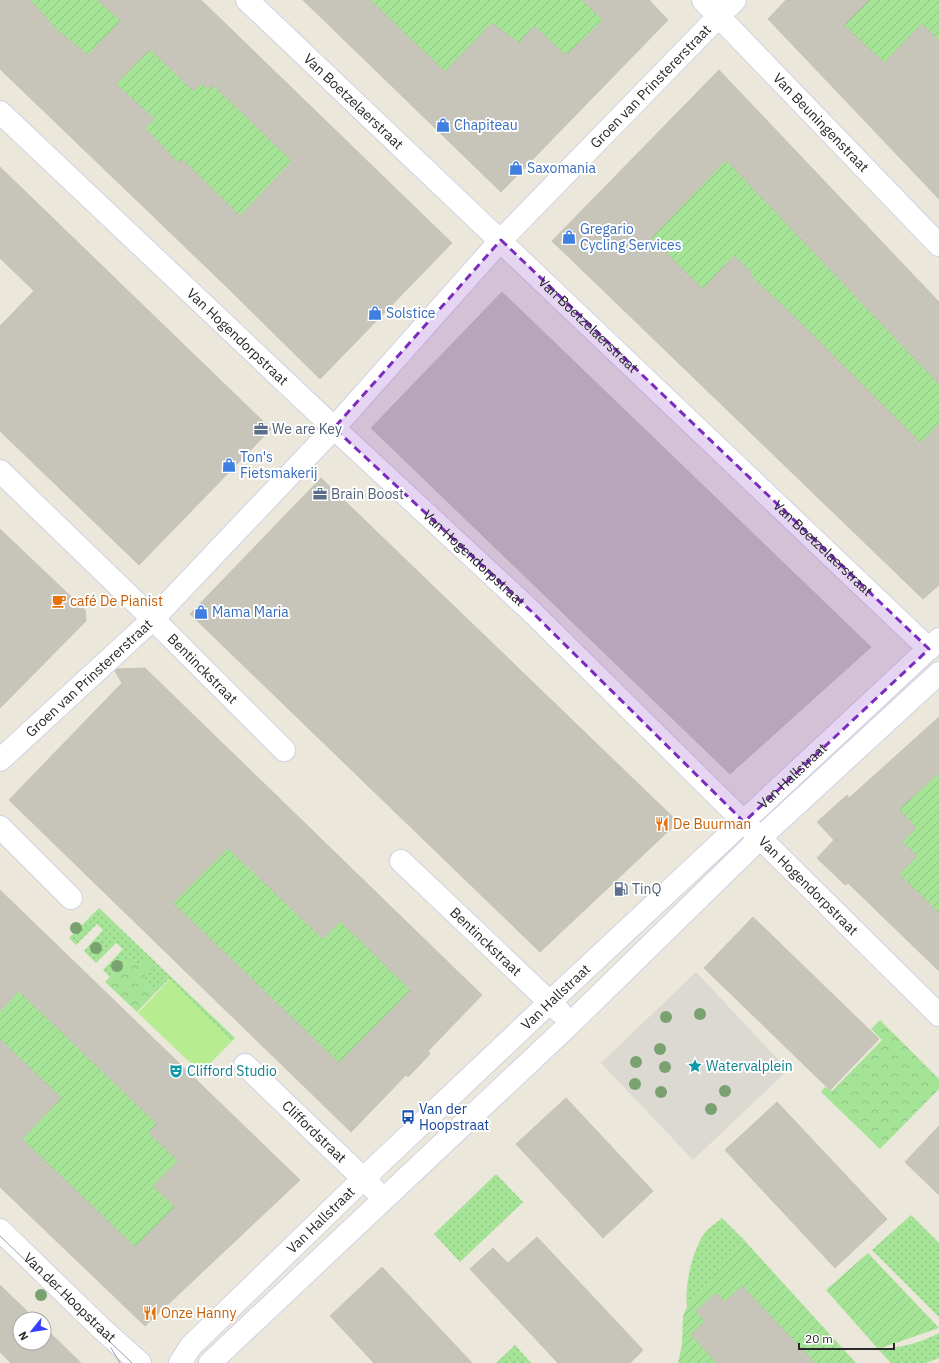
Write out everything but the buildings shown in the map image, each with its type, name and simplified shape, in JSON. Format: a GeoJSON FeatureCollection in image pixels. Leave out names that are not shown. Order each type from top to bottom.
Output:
{"type":"FeatureCollection","features":[{"type":"Feature","properties":{"kind":"street","name":"Van Boetzelaerstraat"},"geometry":{"type":"LineString","coordinates":[[247,0],[501,240],[934,644]]}},
{"type":"Feature","properties":{"kind":"street","name":"Van Beuningenstraat"},"geometry":{"type":"LineString","coordinates":[[703,0],[939,245]]}},
{"type":"Feature","properties":{"kind":"street","name":"Groen van Prinstererstraat"},"geometry":{"type":"LineString","coordinates":[[0,760],[153,619],[334,428],[501,240],[735,0]]}},
{"type":"Feature","properties":{"kind":"street","name":"Van Hogendorpstraat"},"geometry":{"type":"LineString","coordinates":[[0,112],[334,428],[531,611],[939,1015]]}},
{"type":"Feature","properties":{"kind":"street","name":"Bentinckstraat"},"geometry":{"type":"LineString","coordinates":[[0,471],[153,619],[284,750]]}},
{"type":"Feature","properties":{"kind":"street","name":"Van Hallstraat"},"geometry":{"type":"LineString","coordinates":[[180,1363],[191,1346],[363,1179],[550,1002],[934,644]]}},
{"type":"Feature","properties":{"kind":"street","name":"Van Hallstraat"},"geometry":{"type":"LineString","coordinates":[[210,1363],[571,1023],[760,838],[939,673]]}},
{"type":"Feature","properties":{"kind":"street"},"geometry":{"type":"LineString","coordinates":[[0,827],[71,898]]}},
{"type":"Feature","properties":{"kind":"street","name":"Bentinckstraat"},"geometry":{"type":"LineString","coordinates":[[401,861],[571,1023]]}},
{"type":"Feature","properties":{"kind":"street","name":"Cliffordstraat"},"geometry":{"type":"LineString","coordinates":[[245,1065],[384,1198]]}},
{"type":"Feature","properties":{"kind":"street","name":"Van der Hoopstraat"},"geometry":{"type":"LineString","coordinates":[[0,1230],[101,1328],[140,1363]]}},
{"type":"Feature","properties":{"kind":"highlighted area"},"geometry":{"type":"Polygon","coordinates":[[[501,240],[929,649],[744,822],[531,611],[334,428],[501,240]]]}},
{"type":"Feature","properties":{"kind":"green space"},"geometry":{"type":"Polygon","coordinates":[[[0,0],[134,0],[386,237],[298,327],[0,0]]]}},
{"type":"Feature","properties":{"kind":"green space"},"geometry":{"type":"Polygon","coordinates":[[[334,0],[597,0],[617,18],[492,148],[334,0]]]}},
{"type":"Feature","properties":{"kind":"green space"},"geometry":{"type":"Polygon","coordinates":[[[829,0],[939,0],[939,171],[802,30],[829,0]]]}},
{"type":"Feature","properties":{"kind":"green space"},"geometry":{"type":"Polygon","coordinates":[[[703,132],[939,365],[939,526],[590,248],[703,132]]]}},
{"type":"Feature","properties":{"kind":"green space"},"geometry":{"type":"Polygon","coordinates":[[[150,699],[448,998],[354,1089],[56,798],[150,699]]]}},
{"type":"Feature","properties":{"kind":"green space"},"geometry":{"type":"Polygon","coordinates":[[[939,751],[939,947],[835,848],[939,751]]]}},
{"type":"Feature","properties":{"kind":"green space"},"geometry":{"type":"Polygon","coordinates":[[[99,908],[235,1038],[232,1041],[169,979],[155,993],[141,980],[144,959],[139,965],[130,956],[110,977],[103,970],[123,949],[116,943],[96,963],[84,951],[103,930],[97,924],[76,945],[69,938],[99,908]]]}},
{"type":"Feature","properties":{"kind":"green space"},"geometry":{"type":"Polygon","coordinates":[[[0,917],[266,1179],[151,1275],[0,1119],[0,917]]]}},
{"type":"Feature","properties":{"kind":"green space"},"geometry":{"type":"Polygon","coordinates":[[[130,956],[138,964],[144,959],[153,967],[141,980],[155,993],[137,1012],[105,982],[130,956]]]}},
{"type":"Feature","properties":{"kind":"green space"},"geometry":{"type":"Polygon","coordinates":[[[170,979],[232,1041],[201,1073],[138,1013],[170,979]]]}},
{"type":"Feature","properties":{"kind":"green space"},"geometry":{"type":"Polygon","coordinates":[[[880,1020],[939,1079],[939,1089],[880,1149],[821,1092],[825,1087],[832,1091],[882,1040],[871,1029],[880,1020]]]}},
{"type":"Feature","properties":{"kind":"green space"},"geometry":{"type":"Polygon","coordinates":[[[496,1174],[523,1202],[460,1262],[434,1234],[496,1174]]]}},
{"type":"Feature","properties":{"kind":"green space"},"geometry":{"type":"Polygon","coordinates":[[[911,1215],[939,1243],[939,1317],[872,1250],[911,1215]]]}},
{"type":"Feature","properties":{"kind":"green space"},"geometry":{"type":"Polygon","coordinates":[[[722,1218],[744,1240],[687,1307],[686,1298],[688,1278],[694,1256],[702,1237],[707,1230],[722,1218]]]}},
{"type":"Feature","properties":{"kind":"green space"},"geometry":{"type":"Polygon","coordinates":[[[744,1240],[856,1363],[678,1363],[682,1345],[683,1316],[687,1307],[744,1240]]]}},
{"type":"Feature","properties":{"kind":"green space"},"geometry":{"type":"Polygon","coordinates":[[[868,1253],[939,1328],[878,1349],[826,1290],[868,1253]]]}},
{"type":"Feature","properties":{"kind":"green space"},"geometry":{"type":"Polygon","coordinates":[[[939,1333],[939,1358],[926,1363],[891,1363],[878,1349],[910,1344],[925,1340],[939,1333]]]}},
{"type":"Feature","properties":{"kind":"green space"},"geometry":{"type":"Polygon","coordinates":[[[515,1345],[531,1363],[496,1363],[515,1345]]]}},
{"type":"Feature","properties":{"kind":"shaded area","name":"Watervalplein"},"geometry":{"type":"Polygon","coordinates":[[[696,972],[788,1070],[693,1160],[601,1063],[696,972]]]}},
{"type":"Feature","properties":{"kind":"tram line"},"geometry":{"type":"LineString","coordinates":[[0,1236],[132,1363]]}},
{"type":"Feature","properties":{"kind":"tram line"},"geometry":{"type":"LineString","coordinates":[[111,1348],[120,1363]]}},
{"type":"Feature","properties":{"kind":"place","name":"Chapiteau"},"geometry":{"type":"Point","coordinates":[443,125]}},
{"type":"Feature","properties":{"kind":"place","name":"Saxomania"},"geometry":{"type":"Point","coordinates":[516,168]}},
{"type":"Feature","properties":{"kind":"place","name":"Gregario Cycling Services"},"geometry":{"type":"Point","coordinates":[569,237]}},
{"type":"Feature","properties":{"kind":"place","name":"Solstice"},"geometry":{"type":"Point","coordinates":[375,313]}},
{"type":"Feature","properties":{"kind":"place","name":"We are Key"},"geometry":{"type":"Point","coordinates":[261,429]}},
{"type":"Feature","properties":{"kind":"place","name":"Ton's Fietsmakerij"},"geometry":{"type":"Point","coordinates":[229,465]}},
{"type":"Feature","properties":{"kind":"place","name":"Brain Boost"},"geometry":{"type":"Point","coordinates":[320,494]}},
{"type":"Feature","properties":{"kind":"place","name":"café De Pianist"},"geometry":{"type":"Point","coordinates":[59,601]}},
{"type":"Feature","properties":{"kind":"place","name":"Mama Maria"},"geometry":{"type":"Point","coordinates":[201,612]}},
{"type":"Feature","properties":{"kind":"place","name":"De Buurman"},"geometry":{"type":"Point","coordinates":[662,824]}},
{"type":"Feature","properties":{"kind":"place","name":"TinQ"},"geometry":{"type":"Point","coordinates":[621,889]}},
{"type":"Feature","properties":{"kind":"place","name":"Watervalplein"},"geometry":{"type":"Point","coordinates":[695,1066]}},
{"type":"Feature","properties":{"kind":"place","name":"Clifford Studio"},"geometry":{"type":"Point","coordinates":[176,1071]}},
{"type":"Feature","properties":{"kind":"place","name":"Van der Hoopstraat"},"geometry":{"type":"Point","coordinates":[408,1117]}},
{"type":"Feature","properties":{"kind":"place","name":"Onze Hanny"},"geometry":{"type":"Point","coordinates":[150,1313]}}]}
